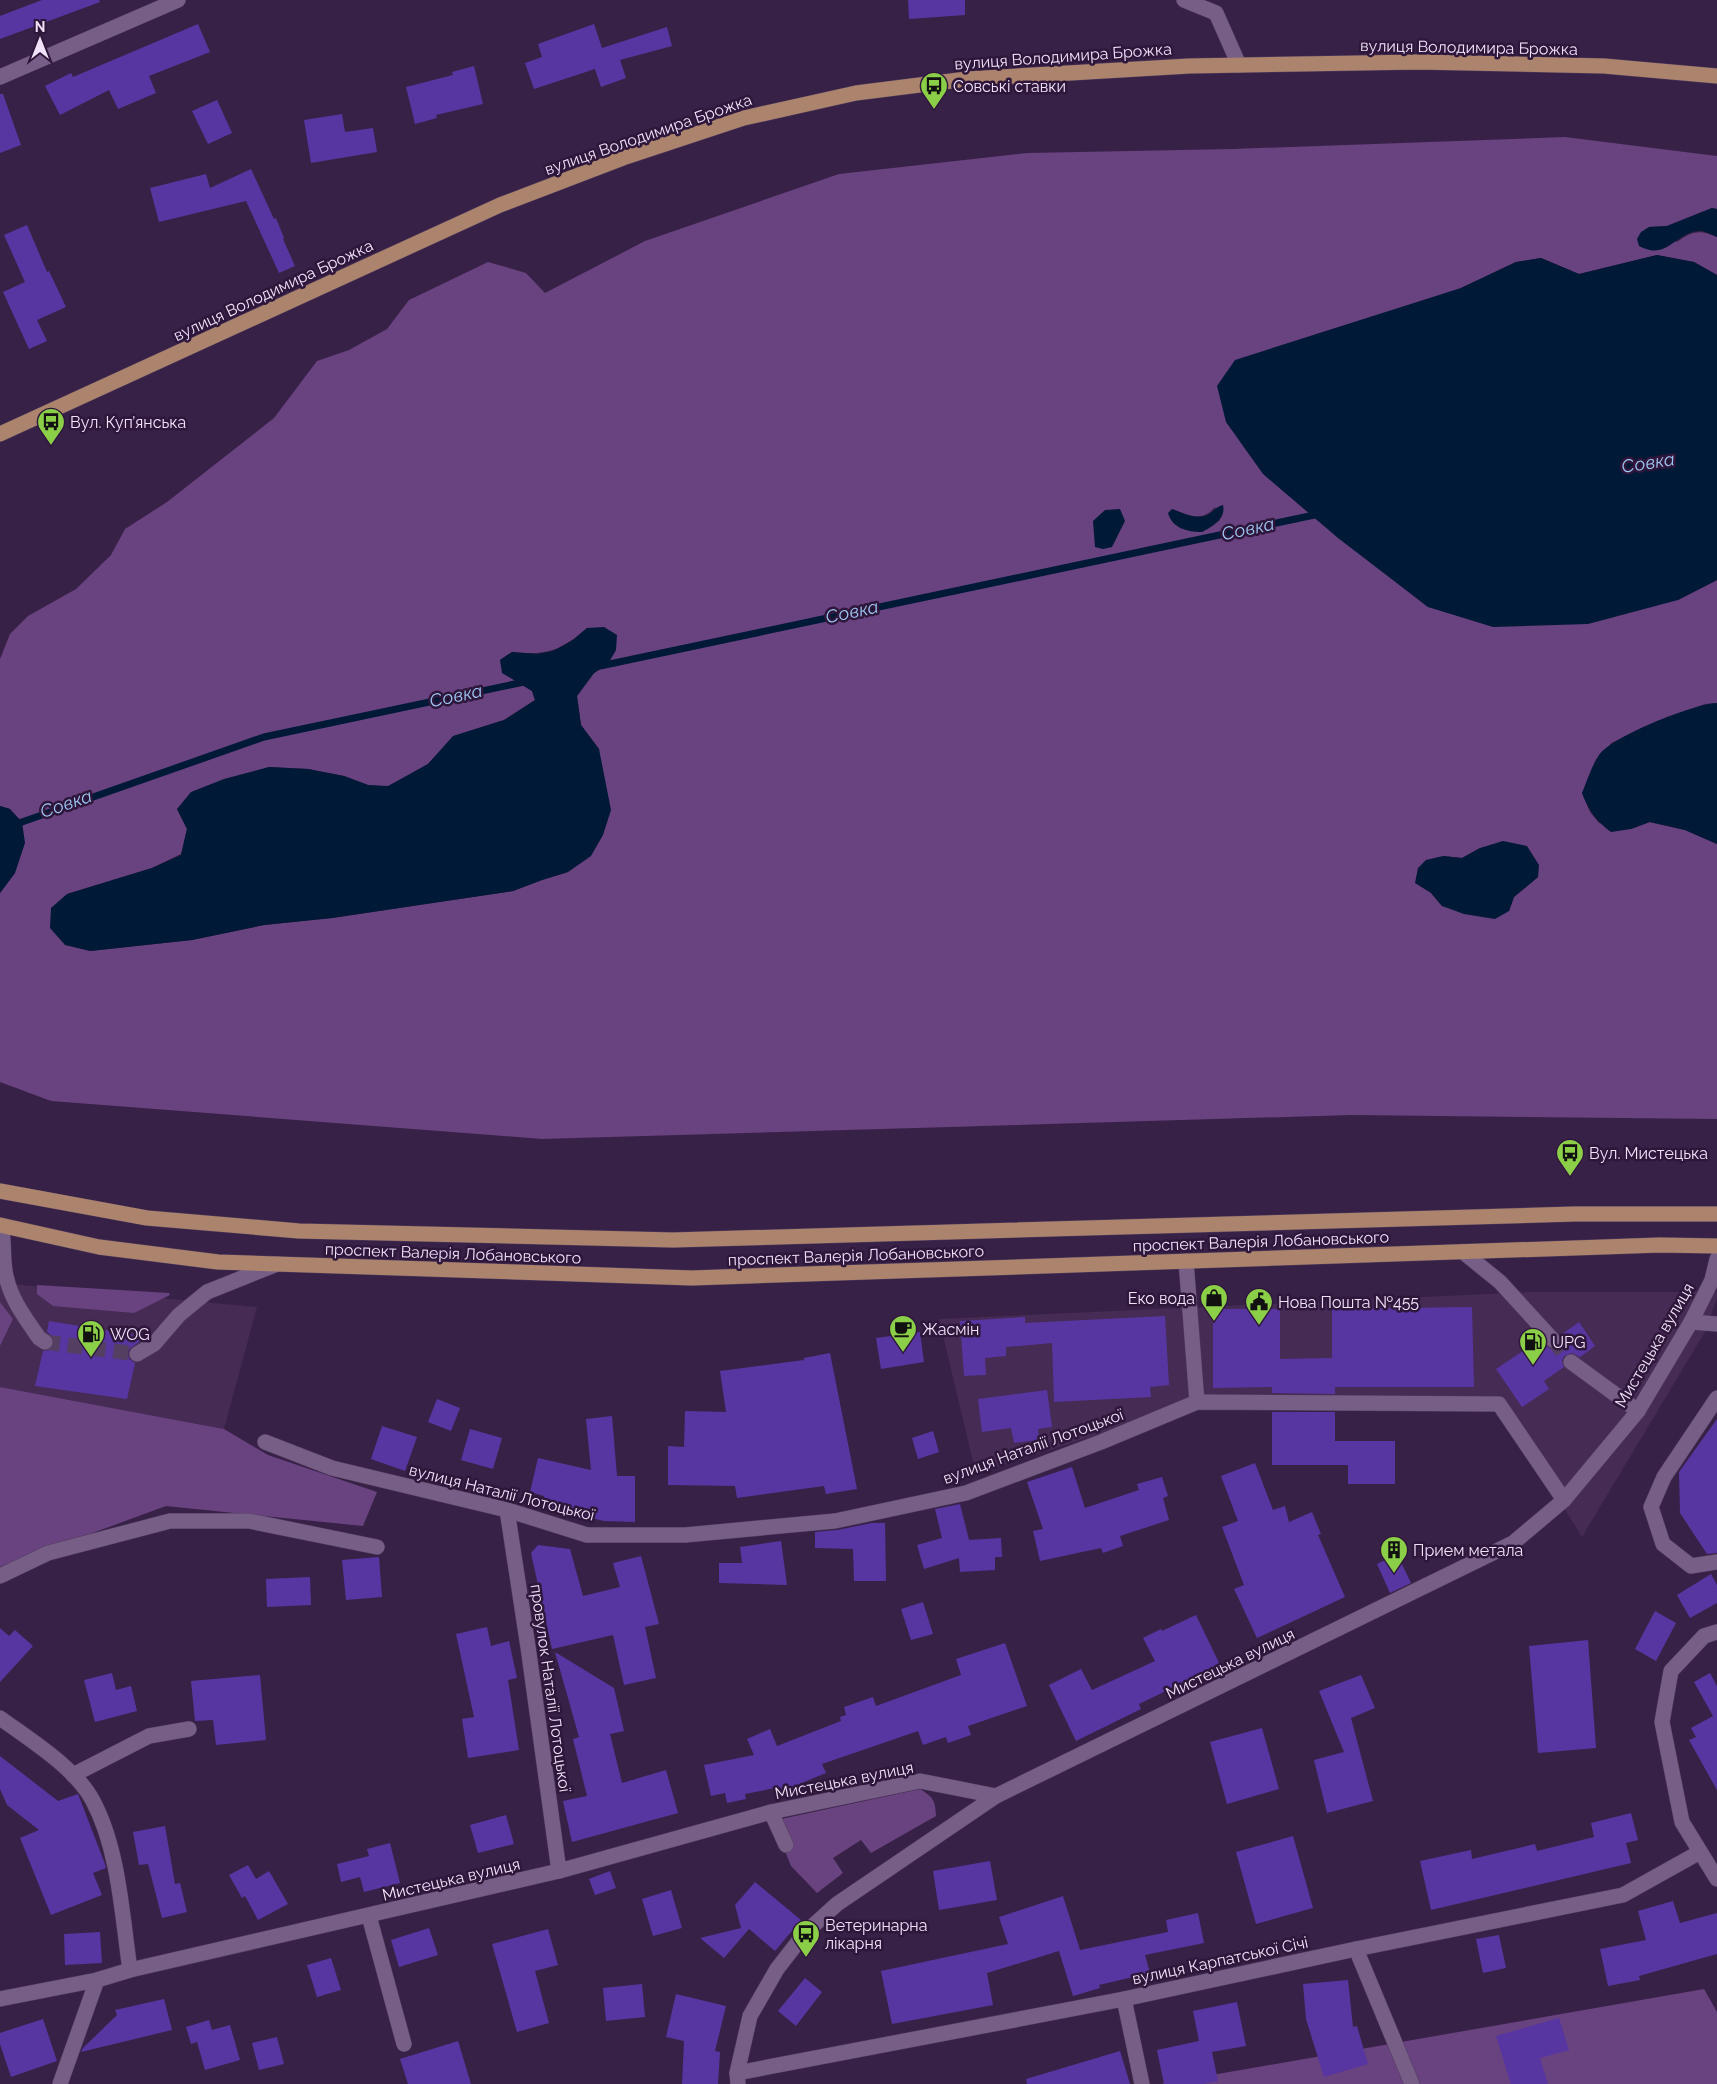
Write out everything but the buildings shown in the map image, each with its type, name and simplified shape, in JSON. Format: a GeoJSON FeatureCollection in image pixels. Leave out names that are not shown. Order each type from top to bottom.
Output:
{"type":"FeatureCollection","features":[{"type":"Feature","properties":{"kind":"main road","name":"вулиця Володимира Брожка"},"geometry":{"type":"LineString","coordinates":[[0,434],[500,205],[623,158],[744,118],[856,93],[967,79],[1189,66],[1239,65],[1420,62],[1604,66],[1717,76]]}},
{"type":"Feature","properties":{"kind":"main road","name":"проспект Валерія Лобановського"},"geometry":{"type":"LineString","coordinates":[[0,1191],[147,1218],[300,1231],[673,1240],[1575,1214],[1717,1214]]}},
{"type":"Feature","properties":{"kind":"main road","name":"проспект Валерія Лобановського"},"geometry":{"type":"LineString","coordinates":[[1,1225],[99,1247],[218,1262],[692,1278],[1660,1245],[1717,1246]]}},
{"type":"Feature","properties":{"kind":"street"},"geometry":{"type":"LineString","coordinates":[[0,77],[178,0]]}},
{"type":"Feature","properties":{"kind":"street"},"geometry":{"type":"LineString","coordinates":[[1184,0],[1216,13],[1239,65]]}},
{"type":"Feature","properties":{"kind":"street"},"geometry":{"type":"LineString","coordinates":[[1,1225],[6,1275],[12,1294],[39,1338],[45,1342]]}},
{"type":"Feature","properties":{"kind":"street"},"geometry":{"type":"LineString","coordinates":[[1464,1252],[1500,1282],[1553,1340]]}},
{"type":"Feature","properties":{"kind":"street","name":"Мистецька вулиця"},"geometry":{"type":"LineString","coordinates":[[0,1999],[97,1980],[130,1970],[559,1871],[771,1812],[920,1781],[996,1796],[1513,1543],[1564,1500],[1638,1411],[1691,1322],[1712,1280],[1717,1259]]}},
{"type":"Feature","properties":{"kind":"street"},"geometry":{"type":"LineString","coordinates":[[1186,1261],[1197,1402]]}},
{"type":"Feature","properties":{"kind":"street"},"geometry":{"type":"LineString","coordinates":[[137,1354],[154,1344],[179,1315],[208,1292],[277,1264]]}},
{"type":"Feature","properties":{"kind":"street"},"geometry":{"type":"LineString","coordinates":[[1691,1322],[1717,1324]]}},
{"type":"Feature","properties":{"kind":"street"},"geometry":{"type":"LineString","coordinates":[[1571,1362],[1638,1411]]}},
{"type":"Feature","properties":{"kind":"street"},"geometry":{"type":"LineString","coordinates":[[1717,1398],[1664,1477],[1651,1507],[1663,1544],[1691,1566],[1717,1562]]}},
{"type":"Feature","properties":{"kind":"street","name":"вулиця Наталії Лотоцької"},"geometry":{"type":"LineString","coordinates":[[265,1442],[332,1468],[507,1510],[587,1535],[684,1535],[836,1521],[966,1493],[1100,1442],[1197,1402],[1499,1404],[1564,1500]]}},
{"type":"Feature","properties":{"kind":"street","name":"провулок Наталії Лотоцької"},"geometry":{"type":"LineString","coordinates":[[507,1510],[559,1871]]}},
{"type":"Feature","properties":{"kind":"street"},"geometry":{"type":"LineString","coordinates":[[0,1576],[48,1553],[170,1521],[249,1521],[377,1547]]}},
{"type":"Feature","properties":{"kind":"street"},"geometry":{"type":"LineString","coordinates":[[1717,1632],[1704,1636],[1671,1670],[1662,1722],[1682,1822],[1717,1879]]}},
{"type":"Feature","properties":{"kind":"street"},"geometry":{"type":"LineString","coordinates":[[0,1718],[46,1751],[73,1775],[93,1800],[114,1859],[130,1970]]}},
{"type":"Feature","properties":{"kind":"street"},"geometry":{"type":"LineString","coordinates":[[73,1775],[148,1736],[189,1729]]}},
{"type":"Feature","properties":{"kind":"street","name":"вулиця Карпатської Січі"},"geometry":{"type":"LineString","coordinates":[[996,1796],[837,1904],[806,1933],[777,1969],[750,2016],[738,2078],[1124,1999],[1356,1948],[1623,1895],[1700,1852]]}},
{"type":"Feature","properties":{"kind":"street"},"geometry":{"type":"LineString","coordinates":[[771,1812],[786,1845]]}},
{"type":"Feature","properties":{"kind":"street"},"geometry":{"type":"LineString","coordinates":[[369,1916],[404,2044]]}},
{"type":"Feature","properties":{"kind":"street"},"geometry":{"type":"LineString","coordinates":[[1356,1948],[1412,2084]]}},
{"type":"Feature","properties":{"kind":"street"},"geometry":{"type":"LineString","coordinates":[[60,2084],[97,1980]]}},
{"type":"Feature","properties":{"kind":"street"},"geometry":{"type":"LineString","coordinates":[[1124,1999],[1142,2084]]}},
{"type":"Feature","properties":{"kind":"shaded area"},"geometry":{"type":"Polygon","coordinates":[[[1565,137],[1717,156],[1717,209],[1712,208],[1667,226],[1649,227],[1677,242],[1687,235],[1696,232],[1717,237],[1717,275],[1694,262],[1657,255],[1579,274],[1541,258],[1516,262],[1461,288],[1311,515],[1428,607],[1678,600],[1717,580],[1717,703],[1705,704],[1663,719],[1611,743],[1582,793],[1590,812],[1599,823],[1631,829],[1649,822],[1685,830],[1717,844],[1717,1119],[1352,1115],[542,1139],[51,1101],[0,1082],[0,893],[15,873],[10,809],[0,806],[0,659],[10,634],[28,616],[76,589],[111,555],[125,529],[167,502],[274,418],[317,361],[349,350],[387,329],[409,300],[488,262],[526,273],[545,293],[645,241],[839,174],[1028,153],[1232,149],[1565,137]],[[1215,507],[1205,515],[1200,516],[1189,515],[1172,509],[1202,532],[1220,520],[1215,507]],[[587,628],[569,642],[544,652],[512,652],[500,660],[519,683],[532,691],[535,700],[504,720],[454,736],[428,764],[388,787],[368,785],[344,776],[308,769],[269,767],[177,809],[187,829],[181,854],[152,868],[67,894],[90,951],[192,940],[264,925],[332,918],[513,891],[568,872],[599,749],[581,725],[577,696],[594,673],[608,664],[587,628]],[[1480,848],[1462,858],[1443,856],[1431,893],[1442,906],[1509,911],[1514,897],[1538,877],[1480,848]]]}},
{"type":"Feature","properties":{"kind":"shaded area"},"geometry":{"type":"Polygon","coordinates":[[[0,1283],[257,1307],[224,1429],[0,1387],[0,1346],[13,1319],[0,1302],[0,1283]]]}},
{"type":"Feature","properties":{"kind":"shaded area"},"geometry":{"type":"Polygon","coordinates":[[[37,1285],[169,1293],[170,1295],[134,1313],[53,1306],[37,1294],[37,1285]]]}},
{"type":"Feature","properties":{"kind":"shaded area"},"geometry":{"type":"Polygon","coordinates":[[[1531,1292],[1717,1292],[1717,1298],[1706,1330],[1582,1537],[1499,1404],[1197,1402],[976,1474],[939,1319],[1531,1292]]]}},
{"type":"Feature","properties":{"kind":"shaded area"},"geometry":{"type":"Polygon","coordinates":[[[0,1302],[13,1319],[0,1346],[0,1302]]]}},
{"type":"Feature","properties":{"kind":"shaded area"},"geometry":{"type":"Polygon","coordinates":[[[0,1387],[224,1429],[268,1455],[377,1492],[363,1526],[166,1506],[0,1567],[0,1387]]]}},
{"type":"Feature","properties":{"kind":"shaded area"},"geometry":{"type":"Polygon","coordinates":[[[920,1789],[933,1800],[936,1816],[871,1853],[861,1840],[833,1858],[843,1873],[817,1893],[791,1866],[785,1851],[781,1819],[920,1789]]]}},
{"type":"Feature","properties":{"kind":"shaded area"},"geometry":{"type":"Polygon","coordinates":[[[1704,1989],[1717,2012],[1717,2084],[1161,2084],[1704,1989]]]}},
{"type":"Feature","properties":{"kind":"water"},"geometry":{"type":"Polygon","coordinates":[[[1712,208],[1717,209],[1717,237],[1702,231],[1693,232],[1658,250],[1649,250],[1639,246],[1637,239],[1641,232],[1649,227],[1667,226],[1712,208]]]}},
{"type":"Feature","properties":{"kind":"water"},"geometry":{"type":"Polygon","coordinates":[[[1657,255],[1694,262],[1717,275],[1717,580],[1678,600],[1588,624],[1493,627],[1428,607],[1338,538],[1263,474],[1226,422],[1217,386],[1235,360],[1461,288],[1516,262],[1541,258],[1579,274],[1657,255]]]}},
{"type":"Feature","properties":{"kind":"water"},"geometry":{"type":"Polygon","coordinates":[[[1223,505],[1221,518],[1202,532],[1191,531],[1177,526],[1168,513],[1172,509],[1190,516],[1200,517],[1209,514],[1223,505]]]}},
{"type":"Feature","properties":{"kind":"water"},"geometry":{"type":"Polygon","coordinates":[[[1120,509],[1125,521],[1112,547],[1103,549],[1095,547],[1093,521],[1105,510],[1120,509]]]}},
{"type":"Feature","properties":{"kind":"water"},"geometry":{"type":"Polygon","coordinates":[[[604,627],[617,635],[616,650],[608,664],[594,673],[577,696],[581,725],[599,749],[611,810],[603,835],[591,856],[568,872],[513,891],[332,918],[264,925],[192,940],[90,951],[65,945],[50,928],[51,908],[67,894],[152,868],[181,855],[187,829],[177,809],[191,792],[224,779],[269,767],[308,769],[344,776],[368,785],[388,786],[428,764],[453,736],[504,720],[535,700],[532,691],[502,673],[500,660],[512,652],[537,654],[553,651],[573,640],[587,628],[604,627]]]}},
{"type":"Feature","properties":{"kind":"water"},"geometry":{"type":"Polygon","coordinates":[[[1717,703],[1717,844],[1685,830],[1650,822],[1631,829],[1611,832],[1601,824],[1590,810],[1582,793],[1599,755],[1607,747],[1620,739],[1654,722],[1690,709],[1717,703]]]}},
{"type":"Feature","properties":{"kind":"water"},"geometry":{"type":"Polygon","coordinates":[[[0,806],[10,809],[22,822],[25,843],[15,873],[0,893],[0,806]]]}},
{"type":"Feature","properties":{"kind":"water"},"geometry":{"type":"Polygon","coordinates":[[[1503,841],[1527,846],[1539,865],[1538,877],[1514,897],[1509,911],[1495,919],[1464,914],[1442,906],[1431,893],[1415,883],[1418,868],[1426,860],[1443,856],[1462,858],[1480,848],[1503,841]]]}},
{"type":"Feature","properties":{"kind":"waterway","name":"Совка"},"geometry":{"type":"LineString","coordinates":[[600,666],[1319,514]]}},
{"type":"Feature","properties":{"kind":"waterway","name":"Совка"},"geometry":{"type":"LineString","coordinates":[[0,827],[22,822],[264,737],[529,681]]}},
{"type":"Feature","properties":{"kind":"tunnel"},"geometry":{"type":"LineString","coordinates":[[1553,1340],[1571,1362]]}},
{"type":"Feature","properties":{"kind":"tunnel"},"geometry":{"type":"LineString","coordinates":[[45,1342],[137,1354]]}},
{"type":"Feature","properties":{"kind":"place","name":"Совські ставки"},"geometry":{"type":"Point","coordinates":[934,110]}},
{"type":"Feature","properties":{"kind":"place","name":"Вул. Куп’янська"},"geometry":{"type":"Point","coordinates":[51,446]}},
{"type":"Feature","properties":{"kind":"place","name":"Вул. Мистецька"},"geometry":{"type":"Point","coordinates":[1570,1177]}},
{"type":"Feature","properties":{"kind":"place","name":"Еко вода"},"geometry":{"type":"Point","coordinates":[1214,1322]}},
{"type":"Feature","properties":{"kind":"place","name":"Нова Пошта №455"},"geometry":{"type":"Point","coordinates":[1259,1326]}},
{"type":"Feature","properties":{"kind":"place","name":"Жасмін"},"geometry":{"type":"Point","coordinates":[903,1353]}},
{"type":"Feature","properties":{"kind":"place","name":"WOG"},"geometry":{"type":"Point","coordinates":[91,1358]}},
{"type":"Feature","properties":{"kind":"place","name":"UPG"},"geometry":{"type":"Point","coordinates":[1533,1366]}},
{"type":"Feature","properties":{"kind":"place","name":"Прием метала"},"geometry":{"type":"Point","coordinates":[1394,1574]}},
{"type":"Feature","properties":{"kind":"place","name":"Ветеринарна лікарня"},"geometry":{"type":"Point","coordinates":[806,1958]}}]}
